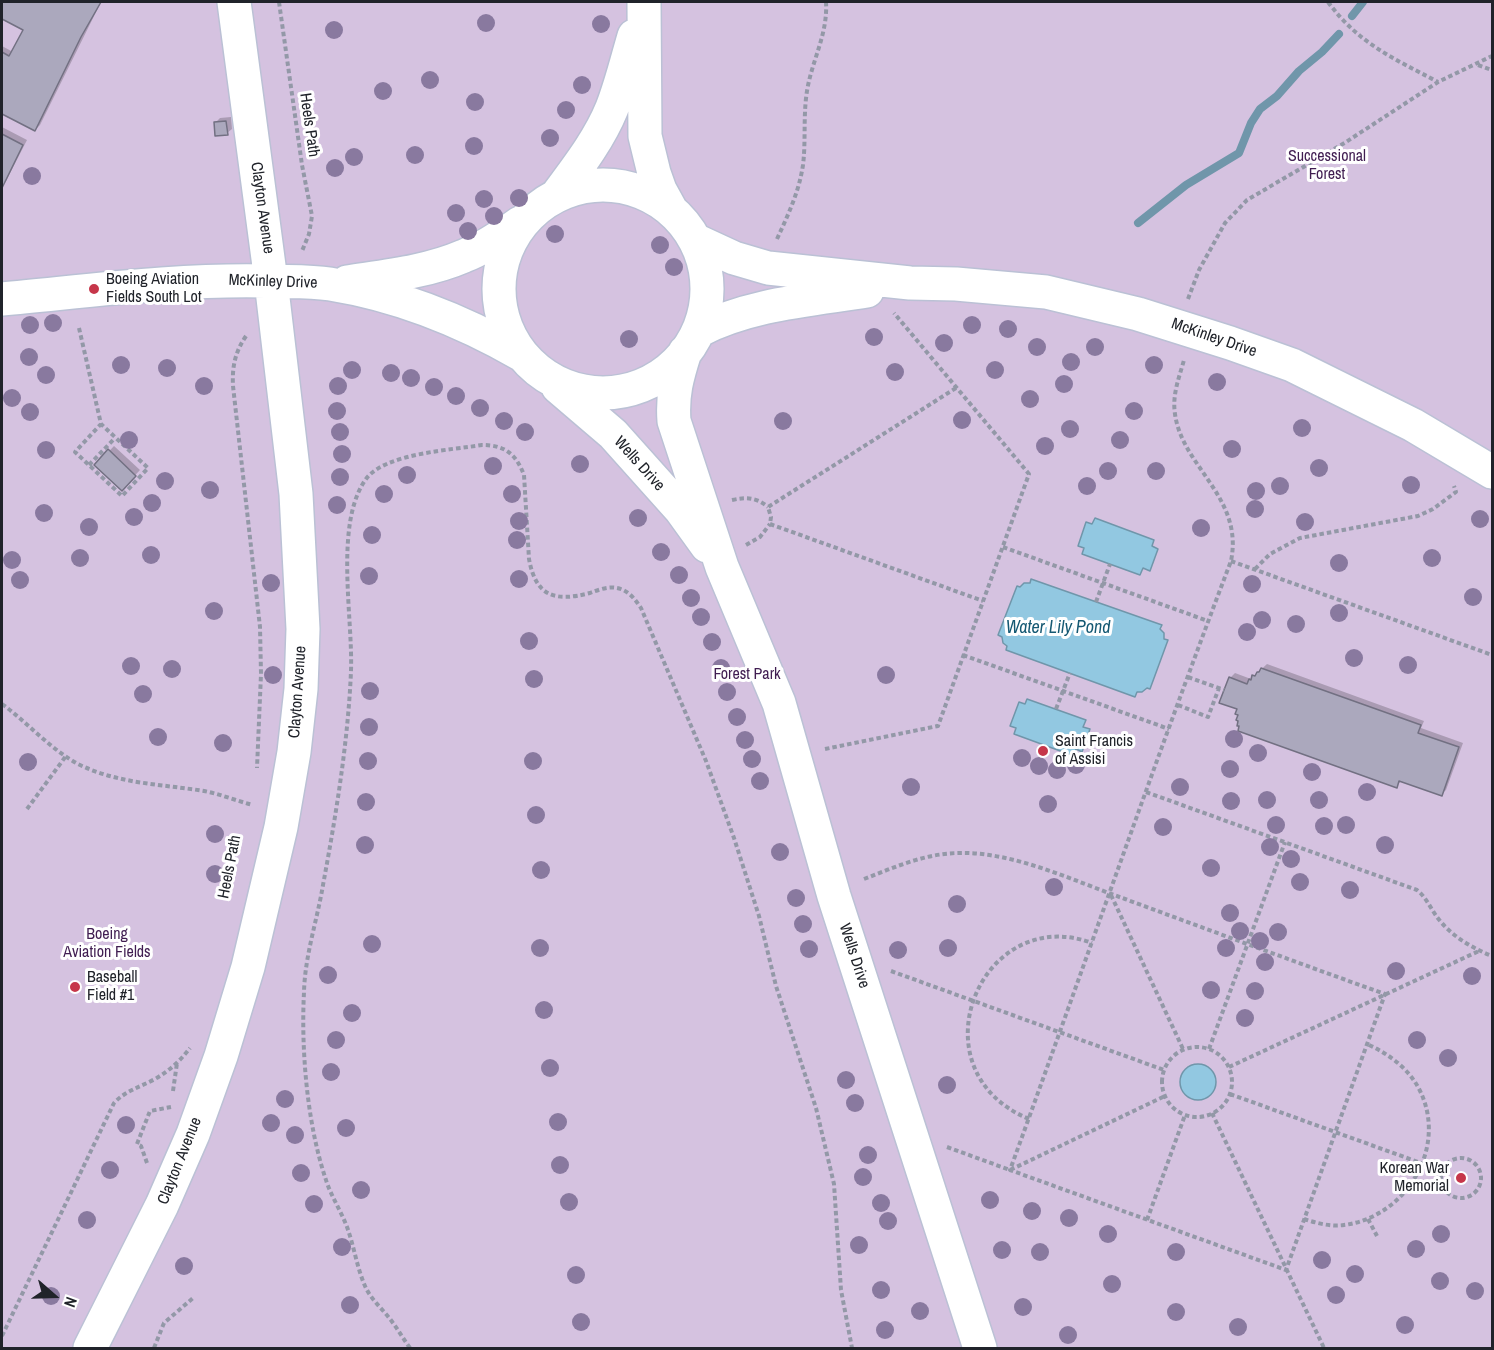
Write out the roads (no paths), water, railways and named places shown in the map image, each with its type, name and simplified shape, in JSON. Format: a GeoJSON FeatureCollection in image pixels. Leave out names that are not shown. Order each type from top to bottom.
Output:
{"type":"FeatureCollection","features":[{"type":"Feature","properties":{"kind":"street","name":"Clayton Avenue"},"geometry":{"type":"LineString","coordinates":[[90,1348],[162,1205],[221,1056],[248,967],[281,827],[294,752],[301,689],[303,629],[296,494],[271,281],[234,2]]}},
{"type":"Feature","properties":{"kind":"street"},"geometry":{"type":"LineString","coordinates":[[644,2],[645,136],[660,190],[671,210],[695,240],[705,270],[706,301],[692,342],[672,367],[642,385],[620,392],[581,391],[564,386],[532,364],[511,338],[502,317],[499,284],[506,251],[524,221],[556,195],[593,144],[612,108],[644,2]]}},
{"type":"Feature","properties":{"kind":"street"},"geometry":{"type":"LineString","coordinates":[[556,195],[584,186],[614,185],[650,195],[671,210]]}},
{"type":"Feature","properties":{"kind":"street","name":"McKinley Drive"},"geometry":{"type":"LineString","coordinates":[[330,284],[406,272],[464,257],[490,244],[524,221]]}},
{"type":"Feature","properties":{"kind":"street","name":"McKinley Drive"},"geometry":{"type":"LineString","coordinates":[[695,240],[734,258],[768,268],[910,283],[956,284],[1046,292],[1110,306],[1198,332],[1292,365],[1413,425],[1492,472]]}},
{"type":"Feature","properties":{"kind":"street","name":"McKinley Drive"},"geometry":{"type":"LineString","coordinates":[[2,299],[216,281],[330,284],[404,302],[433,312],[494,339],[532,364]]}},
{"type":"Feature","properties":{"kind":"street","name":"McKinley Drive"},"geometry":{"type":"LineString","coordinates":[[692,342],[713,323],[750,311],[910,283]]}},
{"type":"Feature","properties":{"kind":"street","name":"Wells Drive"},"geometry":{"type":"LineString","coordinates":[[692,342],[673,400],[674,421],[734,556],[834,896],[980,1348]]}},
{"type":"Feature","properties":{"kind":"street","name":"Wells Drive"},"geometry":{"type":"LineString","coordinates":[[532,364],[613,434],[681,510],[734,556]]}},
{"type":"Feature","properties":{"kind":"water"},"geometry":{"type":"Polygon","coordinates":[[[1095,518],[1154,540],[1152,546],[1158,549],[1150,571],[1143,568],[1140,575],[1082,554],[1084,548],[1078,546],[1086,522],[1092,524],[1095,518]]]}},
{"type":"Feature","properties":{"kind":"water","name":"Water Lily Pond"},"geometry":{"type":"Polygon","coordinates":[[[1031,579],[1162,625],[1160,629],[1164,633],[1164,639],[1168,640],[1150,689],[1137,692],[1135,697],[1006,650],[1007,646],[1003,643],[1002,637],[998,635],[1017,586],[1030,583],[1031,579]]]}},
{"type":"Feature","properties":{"kind":"water"},"geometry":{"type":"Polygon","coordinates":[[[1027,699],[1086,720],[1083,727],[1090,729],[1082,752],[1076,749],[1074,756],[1014,734],[1016,728],[1010,726],[1019,702],[1025,704],[1027,699]]]}},
{"type":"Feature","properties":{"kind":"water"},"geometry":{"type":"Polygon","coordinates":[[[1198,1064],[1211,1069],[1216,1082],[1211,1095],[1198,1100],[1185,1095],[1180,1082],[1185,1069],[1198,1064]]]}},
{"type":"Feature","properties":{"kind":"waterway"},"geometry":{"type":"LineString","coordinates":[[1352,16],[1363,2]]}},
{"type":"Feature","properties":{"kind":"waterway"},"geometry":{"type":"LineString","coordinates":[[1138,223],[1186,185],[1239,153],[1251,123],[1260,109],[1277,96],[1299,71],[1339,34]]}},
{"type":"Feature","properties":{"kind":"place","name":"Boeing Aviation Fields South Lot"},"geometry":{"type":"Point","coordinates":[94,289]}},
{"type":"Feature","properties":{"kind":"place","name":"Saint Francis of Assisi"},"geometry":{"type":"Point","coordinates":[1043,751]}},
{"type":"Feature","properties":{"kind":"place","name":"Baseball Field #1"},"geometry":{"type":"Point","coordinates":[75,987]}},
{"type":"Feature","properties":{"kind":"place","name":"Korean War Memorial"},"geometry":{"type":"Point","coordinates":[1461,1178]}},
{"type":"Feature","properties":{"kind":"park label","name":"Successional Forest"},"geometry":{"type":"Point","coordinates":[1327,166]}},
{"type":"Feature","properties":{"kind":"park label","name":"Forest Park"},"geometry":{"type":"Point","coordinates":[747,675]}},
{"type":"Feature","properties":{"kind":"park label","name":"Boeing Aviation Fields"},"geometry":{"type":"Point","coordinates":[107,944]}}]}
